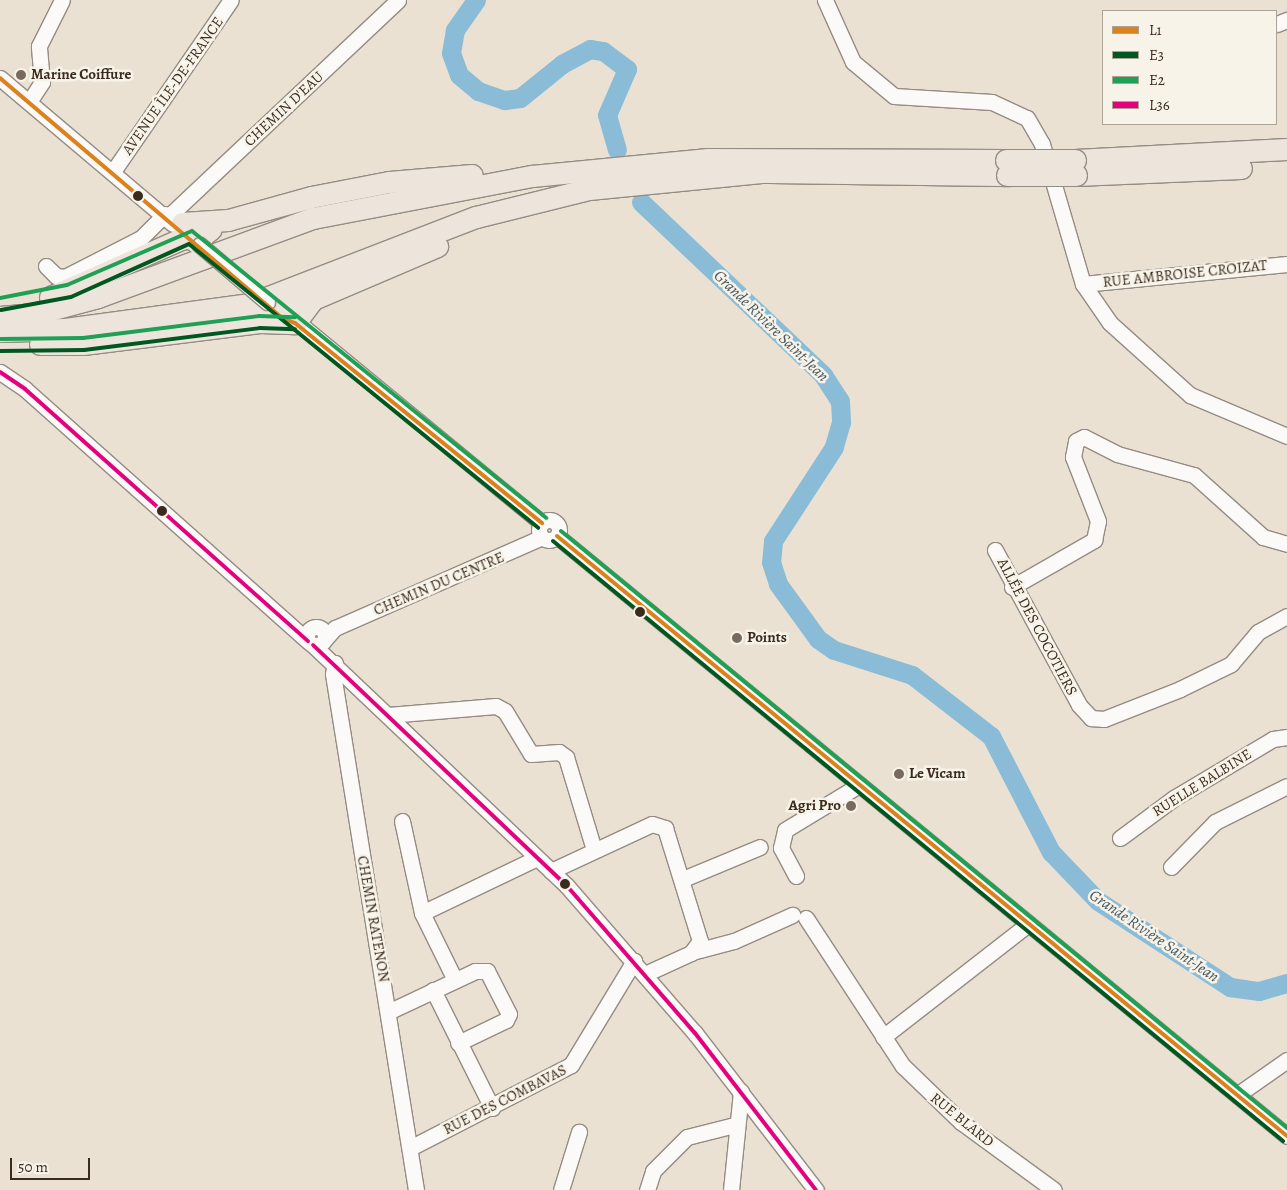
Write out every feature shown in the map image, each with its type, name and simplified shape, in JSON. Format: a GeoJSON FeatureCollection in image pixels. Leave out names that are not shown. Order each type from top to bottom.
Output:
{"type":"FeatureCollection","features":[{"type":"Feature","properties":{"kind":"highway"},"geometry":{"type":"LineString","coordinates":[[1076,168],[1287,149]]}},
{"type":"Feature","properties":{"kind":"highway"},"geometry":{"type":"LineString","coordinates":[[0,317],[34,314],[98,298],[313,218],[532,176],[727,158],[1007,168]]}},
{"type":"Feature","properties":{"kind":"highway"},"geometry":{"type":"LineString","coordinates":[[0,330],[65,329],[250,304],[476,217],[589,189],[681,177],[825,170],[1287,164]]}},
{"type":"Feature","properties":{"kind":"highway"},"geometry":{"type":"LineString","coordinates":[[0,304],[69,291],[160,247],[179,227],[202,236],[228,220],[389,182],[498,173],[532,176]]}},
{"type":"Feature","properties":{"kind":"highway"},"geometry":{"type":"LineString","coordinates":[[0,345],[83,344],[266,310],[313,299],[479,229],[681,177]]}},
{"type":"Feature","properties":{"kind":"highway"},"geometry":{"type":"LineString","coordinates":[[266,310],[295,323],[313,299]]}},
{"type":"Feature","properties":{"kind":"street"},"geometry":{"type":"LineString","coordinates":[[30,102],[42,82],[39,46],[62,0]]}},
{"type":"Feature","properties":{"kind":"street","name":"AVENUE ÎLE-DE-FRANCE"},"geometry":{"type":"LineString","coordinates":[[114,170],[231,0]]}},
{"type":"Feature","properties":{"kind":"street","name":"CHEMIN D'EAU"},"geometry":{"type":"LineString","coordinates":[[46,266],[56,276],[65,277],[142,238],[179,227],[398,0]]}},
{"type":"Feature","properties":{"kind":"street"},"geometry":{"type":"LineString","coordinates":[[825,0],[853,62],[894,96],[992,102],[1013,108],[1036,130],[1083,284],[1110,323],[1190,395],[1287,436]]}},
{"type":"Feature","properties":{"kind":"street","name":"AVENUE ÎLE-DE-FRANCE"},"geometry":{"type":"LineString","coordinates":[[0,78],[114,170],[179,227],[266,310]]}},
{"type":"Feature","properties":{"kind":"street","name":"RUE AMBROISE CROIZAT"},"geometry":{"type":"LineString","coordinates":[[1083,284],[1287,264]]}},
{"type":"Feature","properties":{"kind":"street"},"geometry":{"type":"LineString","coordinates":[[295,323],[547,532],[1287,1136]]}},
{"type":"Feature","properties":{"kind":"street"},"geometry":{"type":"LineString","coordinates":[[0,372],[25,388],[291,625],[321,641],[388,715],[551,870],[645,974],[741,1092],[816,1190]]}},
{"type":"Feature","properties":{"kind":"street"},"geometry":{"type":"LineString","coordinates":[[1012,587],[1094,540],[1098,521],[1073,457],[1076,441],[1084,437],[1117,454],[1194,475],[1262,537],[1287,544]]}},
{"type":"Feature","properties":{"kind":"street","name":"CHEMIN DU CENTRE"},"geometry":{"type":"LineString","coordinates":[[321,641],[547,532]]}},
{"type":"Feature","properties":{"kind":"street","name":"ALLÉE DES COCOTIERS"},"geometry":{"type":"LineString","coordinates":[[995,550],[1012,587],[1078,705],[1091,718],[1104,718],[1180,689],[1231,664],[1248,648],[1254,635],[1287,616]]}},
{"type":"Feature","properties":{"kind":"street","name":"CHEMIN RATENON"},"geometry":{"type":"LineString","coordinates":[[321,641],[332,674],[416,1190]]}},
{"type":"Feature","properties":{"kind":"street"},"geometry":{"type":"LineString","coordinates":[[388,715],[496,706],[505,710],[531,754],[559,752],[566,758],[594,850]]}},
{"type":"Feature","properties":{"kind":"street","name":"RUELLE BALBINE"},"geometry":{"type":"LineString","coordinates":[[1120,838],[1182,793],[1273,739],[1287,737]]}},
{"type":"Feature","properties":{"kind":"street"},"geometry":{"type":"LineString","coordinates":[[796,876],[781,848],[785,830],[859,785]]}},
{"type":"Feature","properties":{"kind":"street"},"geometry":{"type":"LineString","coordinates":[[1171,867],[1215,822],[1287,786]]}},
{"type":"Feature","properties":{"kind":"street"},"geometry":{"type":"LineString","coordinates":[[402,821],[422,913],[455,980]]}},
{"type":"Feature","properties":{"kind":"street"},"geometry":{"type":"LineString","coordinates":[[551,870],[594,850],[660,824],[672,838],[700,935],[691,953]]}},
{"type":"Feature","properties":{"kind":"street"},"geometry":{"type":"LineString","coordinates":[[683,879],[760,847]]}},
{"type":"Feature","properties":{"kind":"street"},"geometry":{"type":"LineString","coordinates":[[422,913],[538,858]]}},
{"type":"Feature","properties":{"kind":"street","name":"RUE BLARD"},"geometry":{"type":"LineString","coordinates":[[645,974],[691,953],[734,941],[799,916],[902,1066],[941,1105],[1054,1190]]}},
{"type":"Feature","properties":{"kind":"street"},"geometry":{"type":"LineString","coordinates":[[883,1037],[1028,924]]}},
{"type":"Feature","properties":{"kind":"street","name":"RUE DES COMBAVAS"},"geometry":{"type":"LineString","coordinates":[[410,1148],[492,1108],[571,1065],[634,961]]}},
{"type":"Feature","properties":{"kind":"street"},"geometry":{"type":"LineString","coordinates":[[388,1012],[455,980],[487,971],[509,1014],[506,1020],[458,1043]]}},
{"type":"Feature","properties":{"kind":"street"},"geometry":{"type":"LineString","coordinates":[[433,990],[492,1108]]}},
{"type":"Feature","properties":{"kind":"street"},"geometry":{"type":"LineString","coordinates":[[1238,1095],[1287,1060]]}},
{"type":"Feature","properties":{"kind":"street"},"geometry":{"type":"LineString","coordinates":[[730,1190],[734,1125],[741,1092]]}},
{"type":"Feature","properties":{"kind":"street"},"geometry":{"type":"LineString","coordinates":[[648,1190],[654,1172],[688,1137],[734,1125]]}},
{"type":"Feature","properties":{"kind":"street"},"geometry":{"type":"LineString","coordinates":[[561,1190],[579,1132]]}},
{"type":"Feature","properties":{"kind":"waterway","name":"Grande Rivière Saint-Jean"},"geometry":{"type":"LineString","coordinates":[[476,0],[455,30],[451,53],[459,75],[478,91],[504,100],[520,98],[562,64],[590,49],[603,51],[627,69],[607,115],[617,150]]}},
{"type":"Feature","properties":{"kind":"waterway","name":"Grande Rivière Saint-Jean"},"geometry":{"type":"LineString","coordinates":[[641,202],[823,375],[840,401],[841,422],[834,447],[773,541],[771,562],[778,584],[818,639],[834,650],[912,675],[991,736],[1051,852],[1098,901],[1230,987],[1259,991],[1287,983]]}},
{"type":"Feature","properties":{"kind":"transit line","name":"L1"},"geometry":{"type":"LineString","coordinates":[[0,78],[282,318],[295,323],[542,523]]}},
{"type":"Feature","properties":{"kind":"transit line","name":"E2"},"geometry":{"type":"LineString","coordinates":[[0,298],[67,285],[192,231],[546,518]]}},
{"type":"Feature","properties":{"kind":"transit line","name":"E3"},"geometry":{"type":"LineString","coordinates":[[1,310],[71,297],[189,244],[538,528]]}},
{"type":"Feature","properties":{"kind":"transit line","name":"E2"},"geometry":{"type":"LineString","coordinates":[[0,339],[83,338],[259,316],[295,317]]}},
{"type":"Feature","properties":{"kind":"transit line","name":"E3"},"geometry":{"type":"LineString","coordinates":[[0,351],[84,350],[260,328],[295,329]]}},
{"type":"Feature","properties":{"kind":"transit line","name":"L36"},"geometry":{"type":"LineString","coordinates":[[0,372],[25,389],[308,641]]}},
{"type":"Feature","properties":{"kind":"transit line","name":"E2"},"geometry":{"type":"LineString","coordinates":[[561,531],[1287,1128]]}},
{"type":"Feature","properties":{"kind":"transit line","name":"L1"},"geometry":{"type":"LineString","coordinates":[[557,536],[1287,1136]]}},
{"type":"Feature","properties":{"kind":"transit line","name":"E3"},"geometry":{"type":"LineString","coordinates":[[553,541],[1283,1141]]}},
{"type":"Feature","properties":{"kind":"transit line","name":"L36"},"geometry":{"type":"LineString","coordinates":[[313,645],[567,886],[695,1033],[816,1190]]}},
{"type":"Feature","properties":{"kind":"place","name":"Marine Coiffure"},"geometry":{"type":"Point","coordinates":[21,75]}},
{"type":"Feature","properties":{"kind":"place","name":"Points"},"geometry":{"type":"Point","coordinates":[737,638]}},
{"type":"Feature","properties":{"kind":"place","name":"Le Vicam"},"geometry":{"type":"Point","coordinates":[899,774]}},
{"type":"Feature","properties":{"kind":"place","name":"Agri Pro"},"geometry":{"type":"Point","coordinates":[851,806]}}]}
